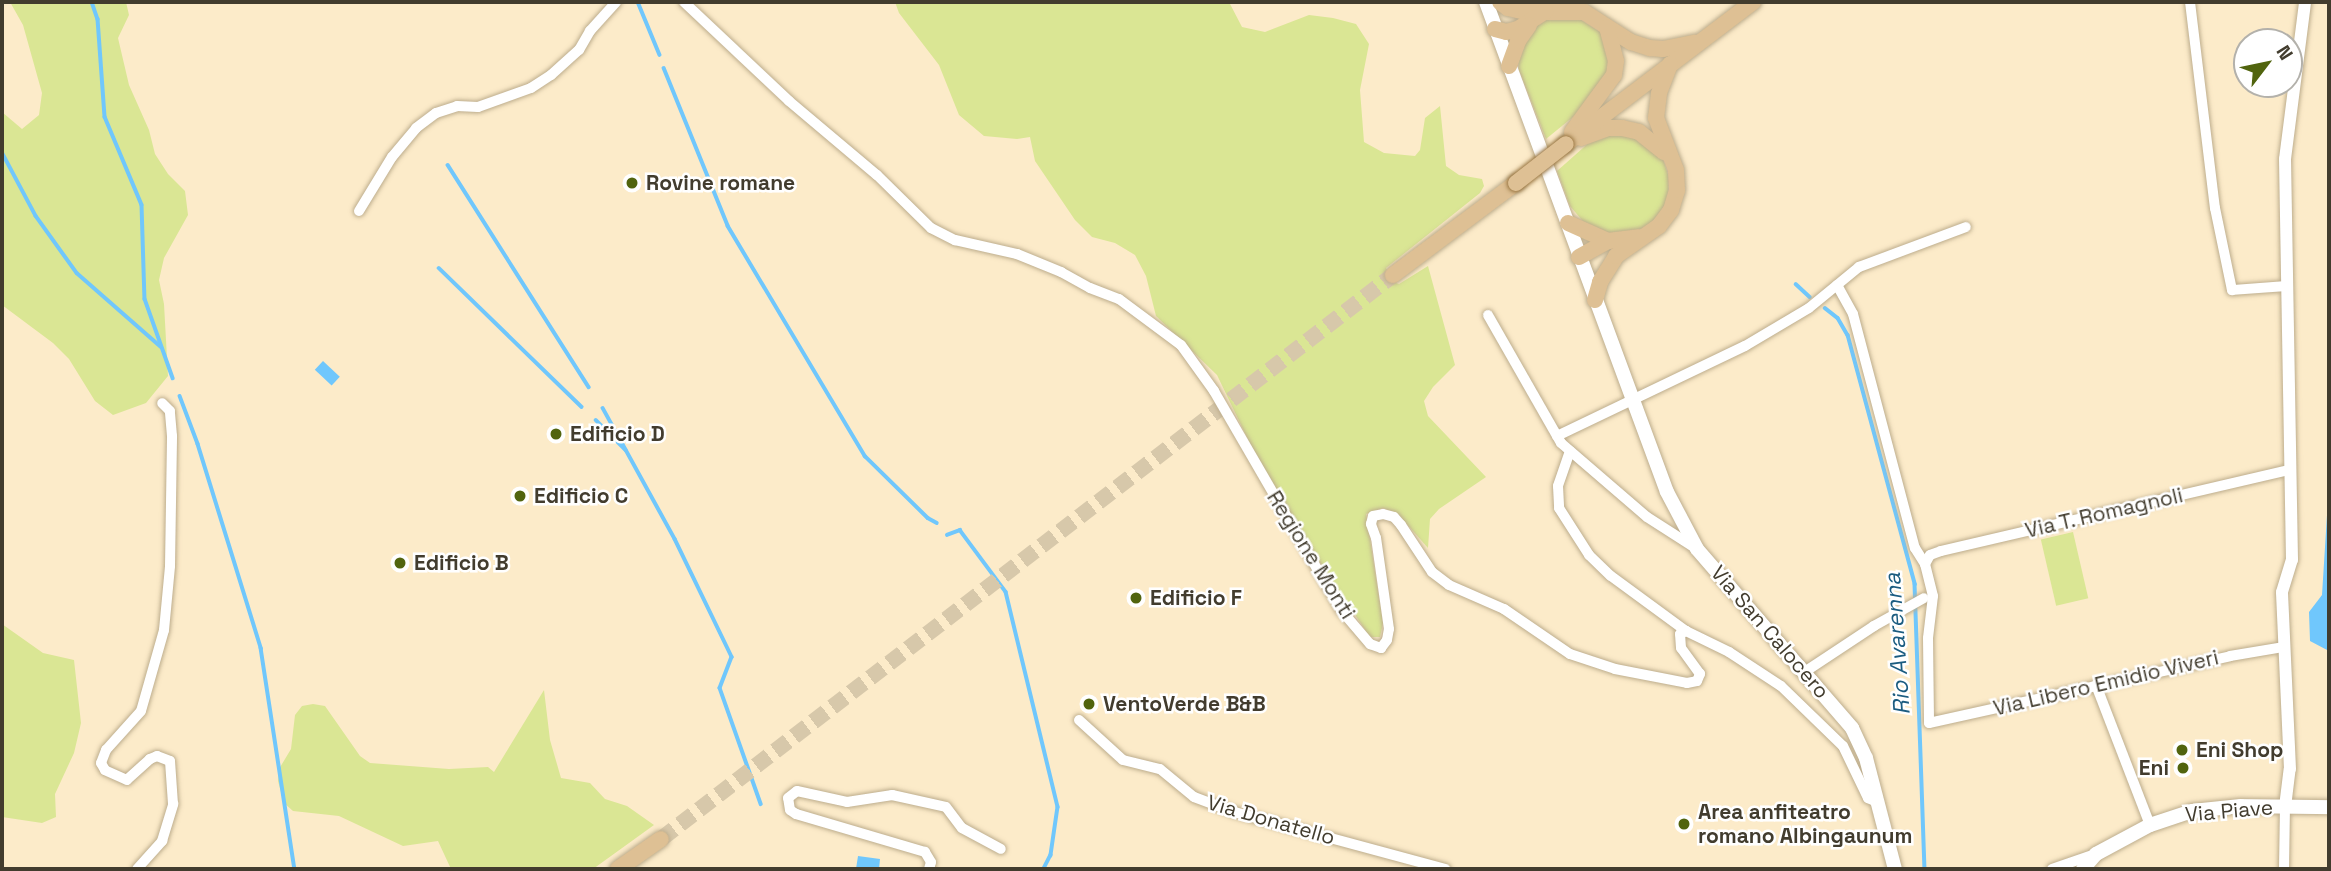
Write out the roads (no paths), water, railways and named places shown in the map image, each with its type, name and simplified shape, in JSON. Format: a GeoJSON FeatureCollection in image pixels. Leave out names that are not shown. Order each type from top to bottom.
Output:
{"type":"FeatureCollection","features":[{"type":"Feature","properties":{"kind":"main road","name":"Via San Calocero"},"geometry":{"type":"LineString","coordinates":[[1486,2],[1667,492],[1697,549],[1806,671],[1856,734],[1866,758],[1895,869]]}},
{"type":"Feature","properties":{"kind":"main road"},"geometry":{"type":"LineString","coordinates":[[1500,2],[1528,18]]}},
{"type":"Feature","properties":{"kind":"main road"},"geometry":{"type":"LineString","coordinates":[[1393,275],[1754,2]]}},
{"type":"Feature","properties":{"kind":"main road"},"geometry":{"type":"LineString","coordinates":[[1496,29],[1506,32],[1528,18],[1546,11],[1584,12],[1631,42],[1650,48],[1663,49],[1701,42]]}},
{"type":"Feature","properties":{"kind":"main road"},"geometry":{"type":"LineString","coordinates":[[1508,66],[1528,18]]}},
{"type":"Feature","properties":{"kind":"main road"},"geometry":{"type":"LineString","coordinates":[[1566,144],[1614,75],[1616,61],[1607,27]]}},
{"type":"Feature","properties":{"kind":"main road"},"geometry":{"type":"LineString","coordinates":[[1579,257],[1597,260],[1612,249],[1659,226],[1671,210],[1677,190],[1676,170],[1656,118],[1659,93],[1670,64]]}},
{"type":"Feature","properties":{"kind":"main road"},"geometry":{"type":"LineString","coordinates":[[1566,144],[1608,128],[1622,128],[1639,132],[1657,143],[1671,159]]}},
{"type":"Feature","properties":{"kind":"main road"},"geometry":{"type":"LineString","coordinates":[[1568,223],[1612,249]]}},
{"type":"Feature","properties":{"kind":"main road"},"geometry":{"type":"LineString","coordinates":[[1595,300],[1612,249]]}},
{"type":"Feature","properties":{"kind":"main road","name":"Via Piave"},"geometry":{"type":"LineString","coordinates":[[2082,869],[2096,854],[2150,825],[2192,811],[2241,806],[2329,807]]}},
{"type":"Feature","properties":{"kind":"main road"},"geometry":{"type":"LineString","coordinates":[[618,869],[631,864],[661,839]]}},
{"type":"Feature","properties":{"kind":"street"},"geometry":{"type":"LineString","coordinates":[[359,211],[392,157],[416,128],[436,113],[457,106],[478,107],[531,88],[551,75],[579,50],[590,31],[616,2]]}},
{"type":"Feature","properties":{"kind":"street","name":"Regione Monti"},"geometry":{"type":"LineString","coordinates":[[684,2],[789,101],[877,174],[931,228],[955,240],[1035,261],[1109,294],[1143,315],[1181,345],[1214,391],[1341,610],[1370,644],[1381,648],[1387,640],[1388,629],[1376,538],[1371,524],[1373,516],[1382,514],[1394,517],[1432,572],[1449,585],[1504,609],[1570,654],[1615,669],[1687,684],[1697,681],[1700,674],[1681,648],[1680,634],[1686,631]]}},
{"type":"Feature","properties":{"kind":"street"},"geometry":{"type":"LineString","coordinates":[[2190,2],[2215,208],[2232,290],[2285,286]]}},
{"type":"Feature","properties":{"kind":"street"},"geometry":{"type":"LineString","coordinates":[[2284,869],[2284,807],[2290,769],[2282,592],[2292,560],[2285,286],[2285,159],[2305,2]]}},
{"type":"Feature","properties":{"kind":"street"},"geometry":{"type":"LineString","coordinates":[[1558,436],[1745,346],[1809,308],[1859,267],[1966,227]]}},
{"type":"Feature","properties":{"kind":"street"},"geometry":{"type":"LineString","coordinates":[[1838,285],[1853,314],[1915,548],[1925,564]]}},
{"type":"Feature","properties":{"kind":"street"},"geometry":{"type":"LineString","coordinates":[[1488,315],[1558,436],[1570,451],[1647,517],[1697,549]]}},
{"type":"Feature","properties":{"kind":"street"},"geometry":{"type":"LineString","coordinates":[[137,869],[162,841],[173,804],[170,761],[158,756],[150,759],[127,780],[112,774],[101,763],[106,750],[141,711],[164,630],[170,566],[172,436],[170,411],[162,402]]}},
{"type":"Feature","properties":{"kind":"street"},"geometry":{"type":"LineString","coordinates":[[1570,451],[1558,486],[1559,508],[1597,562],[1686,631],[1767,675],[1843,746],[1868,798],[1877,802]]}},
{"type":"Feature","properties":{"kind":"street","name":"Via T. Romagnoli"},"geometry":{"type":"LineString","coordinates":[[1925,564],[1930,555],[1941,551],[2289,470]]}},
{"type":"Feature","properties":{"kind":"street","name":"Via Libero Emidio Viveri"},"geometry":{"type":"LineString","coordinates":[[1925,564],[1927,583],[1933,596],[1928,638],[1928,723],[2284,647]]}},
{"type":"Feature","properties":{"kind":"street"},"geometry":{"type":"LineString","coordinates":[[1806,671],[1924,598]]}},
{"type":"Feature","properties":{"kind":"street"},"geometry":{"type":"LineString","coordinates":[[2096,685],[2150,825]]}},
{"type":"Feature","properties":{"kind":"street","name":"Via Donatello"},"geometry":{"type":"LineString","coordinates":[[1079,720],[1123,760],[1160,769],[1194,797],[1234,812],[1445,869]]}},
{"type":"Feature","properties":{"kind":"street"},"geometry":{"type":"LineString","coordinates":[[929,869],[930,858],[925,852],[796,814],[790,810],[788,798],[797,791],[847,803],[892,795],[946,807],[962,828],[1001,849]]}},
{"type":"Feature","properties":{"kind":"street"},"geometry":{"type":"LineString","coordinates":[[2052,869],[2096,854]]}},
{"type":"Feature","properties":{"kind":"water"},"geometry":{"type":"Polygon","coordinates":[[[323,361],[340,377],[332,385],[315,370],[323,361]]]}},
{"type":"Feature","properties":{"kind":"water"},"geometry":{"type":"Polygon","coordinates":[[[2329,483],[2329,651],[2310,641],[2309,612],[2322,595],[2329,483]]]}},
{"type":"Feature","properties":{"kind":"water"},"geometry":{"type":"Polygon","coordinates":[[[858,856],[880,859],[879,869],[856,869],[858,856]]]}},
{"type":"Feature","properties":{"kind":"waterway"},"geometry":{"type":"LineString","coordinates":[[92,2],[98,19],[105,117],[142,205],[145,299],[173,378]]}},
{"type":"Feature","properties":{"kind":"waterway"},"geometry":{"type":"LineString","coordinates":[[638,2],[660,55]]}},
{"type":"Feature","properties":{"kind":"waterway"},"geometry":{"type":"LineString","coordinates":[[664,68],[728,226],[865,456],[928,518],[937,523]]}},
{"type":"Feature","properties":{"kind":"waterway"},"geometry":{"type":"LineString","coordinates":[[2,152],[36,216],[77,273],[160,346]]}},
{"type":"Feature","properties":{"kind":"waterway"},"geometry":{"type":"LineString","coordinates":[[448,165],[589,387]]}},
{"type":"Feature","properties":{"kind":"waterway"},"geometry":{"type":"LineString","coordinates":[[439,268],[582,407]]}},
{"type":"Feature","properties":{"kind":"waterway","name":"Rio Avarenna"},"geometry":{"type":"LineString","coordinates":[[1796,284],[1810,297]]}},
{"type":"Feature","properties":{"kind":"waterway","name":"Rio Avarenna"},"geometry":{"type":"LineString","coordinates":[[1825,308],[1838,318],[1848,335],[1915,584],[1925,869]]}},
{"type":"Feature","properties":{"kind":"waterway"},"geometry":{"type":"LineString","coordinates":[[180,396],[198,444],[261,648],[295,869]]}},
{"type":"Feature","properties":{"kind":"waterway"},"geometry":{"type":"LineString","coordinates":[[603,408],[675,539],[732,657],[720,688],[761,804]]}},
{"type":"Feature","properties":{"kind":"waterway"},"geometry":{"type":"LineString","coordinates":[[596,420],[626,450]]}},
{"type":"Feature","properties":{"kind":"waterway"},"geometry":{"type":"LineString","coordinates":[[947,535],[960,530],[1006,592],[1058,807],[1051,855],[1044,869]]}},
{"type":"Feature","properties":{"kind":"tunnel"},"geometry":{"type":"LineString","coordinates":[[661,839],[1393,275]]}},
{"type":"Feature","properties":{"kind":"place","name":"Rovine romane"},"geometry":{"type":"Point","coordinates":[632,183]}},
{"type":"Feature","properties":{"kind":"place","name":"Edificio D"},"geometry":{"type":"Point","coordinates":[556,434]}},
{"type":"Feature","properties":{"kind":"place","name":"Edificio C"},"geometry":{"type":"Point","coordinates":[520,496]}},
{"type":"Feature","properties":{"kind":"place","name":"Edificio B"},"geometry":{"type":"Point","coordinates":[400,563]}},
{"type":"Feature","properties":{"kind":"place","name":"Edificio F"},"geometry":{"type":"Point","coordinates":[1136,598]}},
{"type":"Feature","properties":{"kind":"place","name":"VentoVerde B&B"},"geometry":{"type":"Point","coordinates":[1089,704]}},
{"type":"Feature","properties":{"kind":"place","name":"Eni Shop"},"geometry":{"type":"Point","coordinates":[2182,750]}},
{"type":"Feature","properties":{"kind":"place","name":"Eni"},"geometry":{"type":"Point","coordinates":[2183,768]}},
{"type":"Feature","properties":{"kind":"place","name":"Area anfiteatro romano Albingaunum"},"geometry":{"type":"Point","coordinates":[1684,824]}}]}
